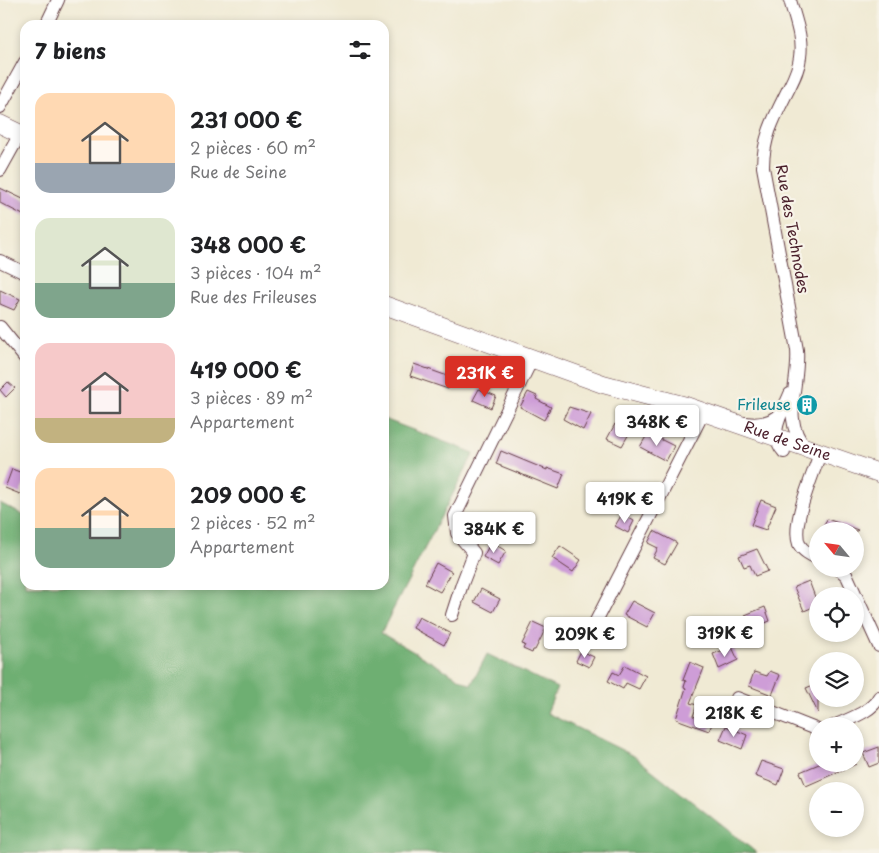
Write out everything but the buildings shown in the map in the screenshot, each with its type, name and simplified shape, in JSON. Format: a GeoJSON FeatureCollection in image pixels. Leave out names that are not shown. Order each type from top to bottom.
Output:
{"type":"FeatureCollection","features":[{"type":"Feature","properties":{"kind":"street"},"geometry":{"type":"LineString","coordinates":[[48,20],[58,0]]}},
{"type":"Feature","properties":{"kind":"street","name":"Rue des Technodes"},"geometry":{"type":"LineString","coordinates":[[790,0],[799,33],[801,56],[794,78],[767,135],[763,154],[763,167],[796,339],[798,360],[793,418],[796,434],[815,455]]}},
{"type":"Feature","properties":{"kind":"street"},"geometry":{"type":"LineString","coordinates":[[0,107],[20,71]]}},
{"type":"Feature","properties":{"kind":"street"},"geometry":{"type":"LineString","coordinates":[[0,124],[20,134]]}},
{"type":"Feature","properties":{"kind":"street"},"geometry":{"type":"LineString","coordinates":[[0,170],[20,138]]}},
{"type":"Feature","properties":{"kind":"street"},"geometry":{"type":"LineString","coordinates":[[0,261],[20,271]]}},
{"type":"Feature","properties":{"kind":"street","name":"Rue de Seine"},"geometry":{"type":"LineString","coordinates":[[389,307],[603,384],[668,400],[725,419],[777,443]]}},
{"type":"Feature","properties":{"kind":"street"},"geometry":{"type":"LineString","coordinates":[[0,327],[20,352]]}},
{"type":"Feature","properties":{"kind":"street"},"geometry":{"type":"LineString","coordinates":[[452,615],[474,553],[457,533],[455,516],[532,359]]}},
{"type":"Feature","properties":{"kind":"street","name":"Rue des Technodes"},"geometry":{"type":"LineString","coordinates":[[777,443],[777,426],[795,382]]}},
{"type":"Feature","properties":{"kind":"street"},"geometry":{"type":"LineString","coordinates":[[603,384],[700,422],[815,455],[848,471],[879,475]]}},
{"type":"Feature","properties":{"kind":"street"},"geometry":{"type":"LineString","coordinates":[[725,419],[749,423],[764,423],[776,418],[785,407]]}},
{"type":"Feature","properties":{"kind":"street"},"geometry":{"type":"LineString","coordinates":[[777,443],[788,431],[793,418]]}},
{"type":"Feature","properties":{"kind":"street"},"geometry":{"type":"LineString","coordinates":[[594,625],[700,422]]}},
{"type":"Feature","properties":{"kind":"street"},"geometry":{"type":"LineString","coordinates":[[809,554],[800,545],[796,527],[815,455]]}},
{"type":"Feature","properties":{"kind":"street"},"geometry":{"type":"LineString","coordinates":[[848,578],[879,646]]}},
{"type":"Feature","properties":{"kind":"street"},"geometry":{"type":"LineString","coordinates":[[853,717],[877,702],[879,697]]}},
{"type":"Feature","properties":{"kind":"street"},"geometry":{"type":"LineString","coordinates":[[737,698],[809,726]]}},
{"type":"Feature","properties":{"kind":"green space"},"geometry":{"type":"Polygon","coordinates":[[[389,421],[474,453],[381,633],[471,685],[487,654],[557,688],[547,713],[634,756],[757,853],[0,853],[0,503],[20,513],[20,590],[389,590],[389,421]]]}},
{"type":"Feature","properties":{"kind":"place","name":"Frileuse"},"geometry":{"type":"Point","coordinates":[807,405]}}]}
